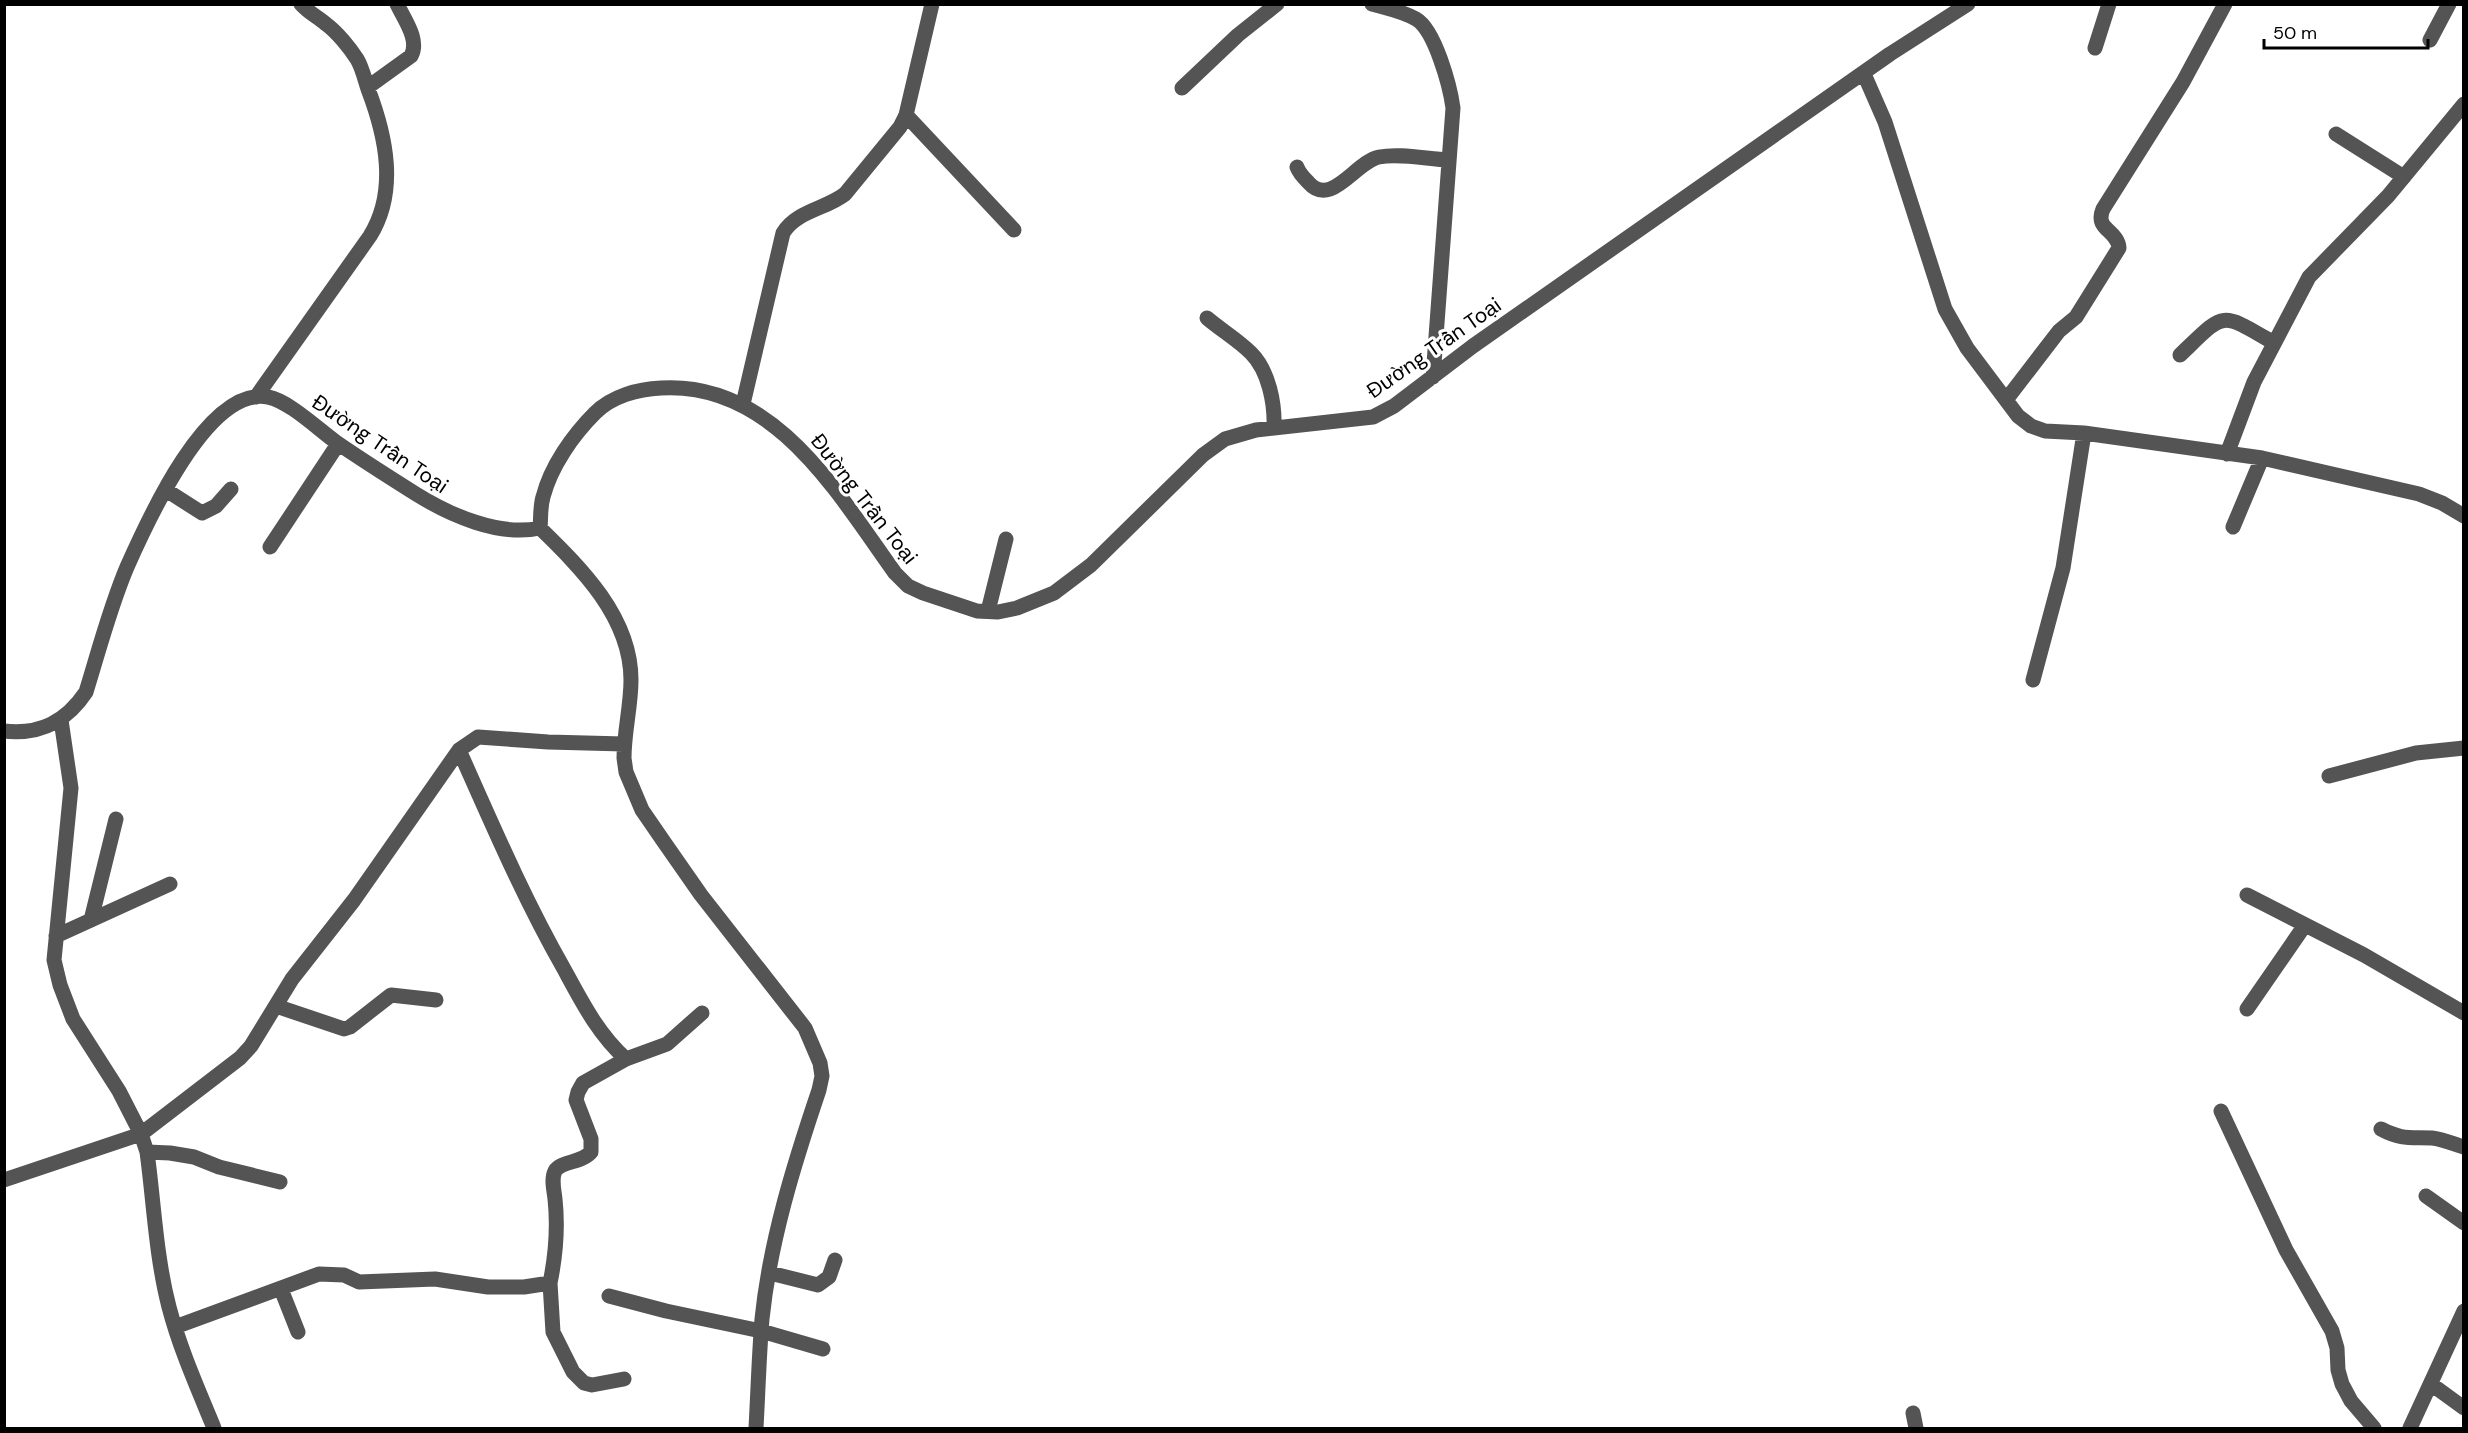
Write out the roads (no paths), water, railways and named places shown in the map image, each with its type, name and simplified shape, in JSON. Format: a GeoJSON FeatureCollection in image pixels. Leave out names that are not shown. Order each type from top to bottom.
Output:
{"type":"FeatureCollection","features":[{"type":"Feature","properties":{"kind":"street"},"geometry":{"type":"LineString","coordinates":[[4,731],[44,729],[62,720],[78,704],[86,692],[127,568],[182,458],[215,419],[229,408],[256,397],[378,222],[385,201],[386,146],[368,87],[357,60],[326,24],[313,17],[301,4]]}},
{"type":"Feature","properties":{"kind":"street"},"geometry":{"type":"LineString","coordinates":[[368,87],[414,52],[412,37],[396,4]]}},
{"type":"Feature","properties":{"kind":"street"},"geometry":{"type":"LineString","coordinates":[[743,404],[783,233],[789,223],[834,202],[845,194],[900,127],[906,115],[932,4]]}},
{"type":"Feature","properties":{"kind":"street"},"geometry":{"type":"LineString","coordinates":[[1182,88],[1238,35],[1277,4]]}},
{"type":"Feature","properties":{"kind":"street"},"geometry":{"type":"LineString","coordinates":[[1371,4],[1400,11],[1418,20],[1429,32],[1451,90],[1453,108],[1433,377]]}},
{"type":"Feature","properties":{"kind":"street","name":"Đường Trần Toại"},"geometry":{"type":"LineString","coordinates":[[256,397],[279,401],[338,444],[446,512],[475,522],[524,532],[540,528],[543,498],[552,472],[585,423],[606,402],[649,388],[677,387],[708,392],[743,404],[794,443],[823,474],[895,573],[908,586],[978,611],[1017,608],[1054,593],[1091,565],[1203,455],[1226,439],[1256,430],[1373,417],[1394,406],[1482,339],[1890,54],[1968,4]]}},
{"type":"Feature","properties":{"kind":"street"},"geometry":{"type":"LineString","coordinates":[[2095,48],[2109,4]]}},
{"type":"Feature","properties":{"kind":"street"},"geometry":{"type":"LineString","coordinates":[[2006,400],[2059,332],[2076,318],[2119,248],[2119,242],[2101,222],[2103,209],[2183,82],[2225,4]]}},
{"type":"Feature","properties":{"kind":"street"},"geometry":{"type":"LineString","coordinates":[[2430,40],[2449,4]]}},
{"type":"Feature","properties":{"kind":"street"},"geometry":{"type":"LineString","coordinates":[[1864,74],[1885,122],[1945,309],[1967,348],[2018,416],[2031,426],[2045,431],[2084,434],[2262,458],[2419,494],[2442,503],[2463,516]]}},
{"type":"Feature","properties":{"kind":"street"},"geometry":{"type":"LineString","coordinates":[[2227,454],[2254,382],[2315,269],[2404,177],[2463,104]]}},
{"type":"Feature","properties":{"kind":"street"},"geometry":{"type":"LineString","coordinates":[[906,115],[1014,230]]}},
{"type":"Feature","properties":{"kind":"street"},"geometry":{"type":"LineString","coordinates":[[2336,134],[2404,177]]}},
{"type":"Feature","properties":{"kind":"street"},"geometry":{"type":"LineString","coordinates":[[1297,167],[1311,186],[1319,191],[1326,191],[1335,188],[1376,158],[1449,160]]}},
{"type":"Feature","properties":{"kind":"street"},"geometry":{"type":"LineString","coordinates":[[1207,318],[1252,354],[1260,365],[1272,397],[1274,428]]}},
{"type":"Feature","properties":{"kind":"street"},"geometry":{"type":"LineString","coordinates":[[2180,355],[2211,325],[2226,319],[2238,322],[2274,343]]}},
{"type":"Feature","properties":{"kind":"street"},"geometry":{"type":"LineString","coordinates":[[2033,680],[2063,568],[2084,434]]}},
{"type":"Feature","properties":{"kind":"street"},"geometry":{"type":"LineString","coordinates":[[270,547],[338,444]]}},
{"type":"Feature","properties":{"kind":"street"},"geometry":{"type":"LineString","coordinates":[[2232,527],[2262,458]]}},
{"type":"Feature","properties":{"kind":"street"},"geometry":{"type":"LineString","coordinates":[[166,490],[202,513],[216,506],[231,489]]}},
{"type":"Feature","properties":{"kind":"street"},"geometry":{"type":"LineString","coordinates":[[540,528],[577,564],[597,589],[614,617],[626,648],[631,678],[624,744],[626,772],[642,810],[701,896],[799,1020],[820,1063],[822,1076],[819,1090],[794,1169],[770,1273],[762,1330],[756,1428]]}},
{"type":"Feature","properties":{"kind":"street"},"geometry":{"type":"LineString","coordinates":[[988,611],[1006,539]]}},
{"type":"Feature","properties":{"kind":"street"},"geometry":{"type":"LineString","coordinates":[[62,720],[71,788],[54,960],[72,1019],[119,1090],[141,1134],[147,1152],[161,1267],[176,1327],[214,1428]]}},
{"type":"Feature","properties":{"kind":"street"},"geometry":{"type":"LineString","coordinates":[[4,1180],[141,1134],[240,1058],[251,1046],[292,979],[354,900],[459,750],[478,737],[624,744]]}},
{"type":"Feature","properties":{"kind":"street"},"geometry":{"type":"LineString","coordinates":[[2329,776],[2416,753],[2463,748]]}},
{"type":"Feature","properties":{"kind":"street"},"geometry":{"type":"LineString","coordinates":[[459,750],[516,875],[557,957],[599,1031],[609,1044],[626,1059]]}},
{"type":"Feature","properties":{"kind":"street"},"geometry":{"type":"LineString","coordinates":[[91,920],[116,819]]}},
{"type":"Feature","properties":{"kind":"street"},"geometry":{"type":"LineString","coordinates":[[56,936],[170,884]]}},
{"type":"Feature","properties":{"kind":"street"},"geometry":{"type":"LineString","coordinates":[[2247,895],[2364,955],[2463,1013]]}},
{"type":"Feature","properties":{"kind":"street"},"geometry":{"type":"LineString","coordinates":[[2247,1009],[2305,925]]}},
{"type":"Feature","properties":{"kind":"street"},"geometry":{"type":"LineString","coordinates":[[276,1006],[344,1029],[350,1027],[391,995],[436,1000]]}},
{"type":"Feature","properties":{"kind":"street"},"geometry":{"type":"LineString","coordinates":[[624,1379],[584,1383],[573,1372],[553,1332],[550,1282],[557,1244],[553,1183],[555,1171],[561,1166],[588,1156],[591,1152],[591,1139],[576,1100],[583,1083],[626,1059],[668,1044],[702,1013]]}},
{"type":"Feature","properties":{"kind":"street"},"geometry":{"type":"LineString","coordinates":[[2221,1111],[2286,1250],[2332,1331],[2342,1384],[2351,1401],[2374,1428]]}},
{"type":"Feature","properties":{"kind":"street"},"geometry":{"type":"LineString","coordinates":[[2381,1129],[2396,1137],[2434,1138],[2463,1147]]}},
{"type":"Feature","properties":{"kind":"street"},"geometry":{"type":"LineString","coordinates":[[147,1152],[194,1157],[219,1167],[280,1182]]}},
{"type":"Feature","properties":{"kind":"street"},"geometry":{"type":"LineString","coordinates":[[2426,1197],[2463,1223]]}},
{"type":"Feature","properties":{"kind":"street"},"geometry":{"type":"LineString","coordinates":[[770,1273],[818,1285],[829,1277],[835,1260]]}},
{"type":"Feature","properties":{"kind":"street"},"geometry":{"type":"LineString","coordinates":[[176,1327],[319,1274],[331,1273],[359,1282],[435,1279],[488,1287],[524,1287],[550,1282]]}},
{"type":"Feature","properties":{"kind":"street"},"geometry":{"type":"LineString","coordinates":[[281,1288],[298,1332]]}},
{"type":"Feature","properties":{"kind":"street"},"geometry":{"type":"LineString","coordinates":[[609,1296],[666,1311],[762,1330],[823,1349]]}},
{"type":"Feature","properties":{"kind":"street"},"geometry":{"type":"LineString","coordinates":[[2410,1428],[2463,1311]]}},
{"type":"Feature","properties":{"kind":"street"},"geometry":{"type":"LineString","coordinates":[[2431,1384],[2463,1408]]}},
{"type":"Feature","properties":{"kind":"street"},"geometry":{"type":"LineString","coordinates":[[1913,1413],[1916,1428]]}}]}
